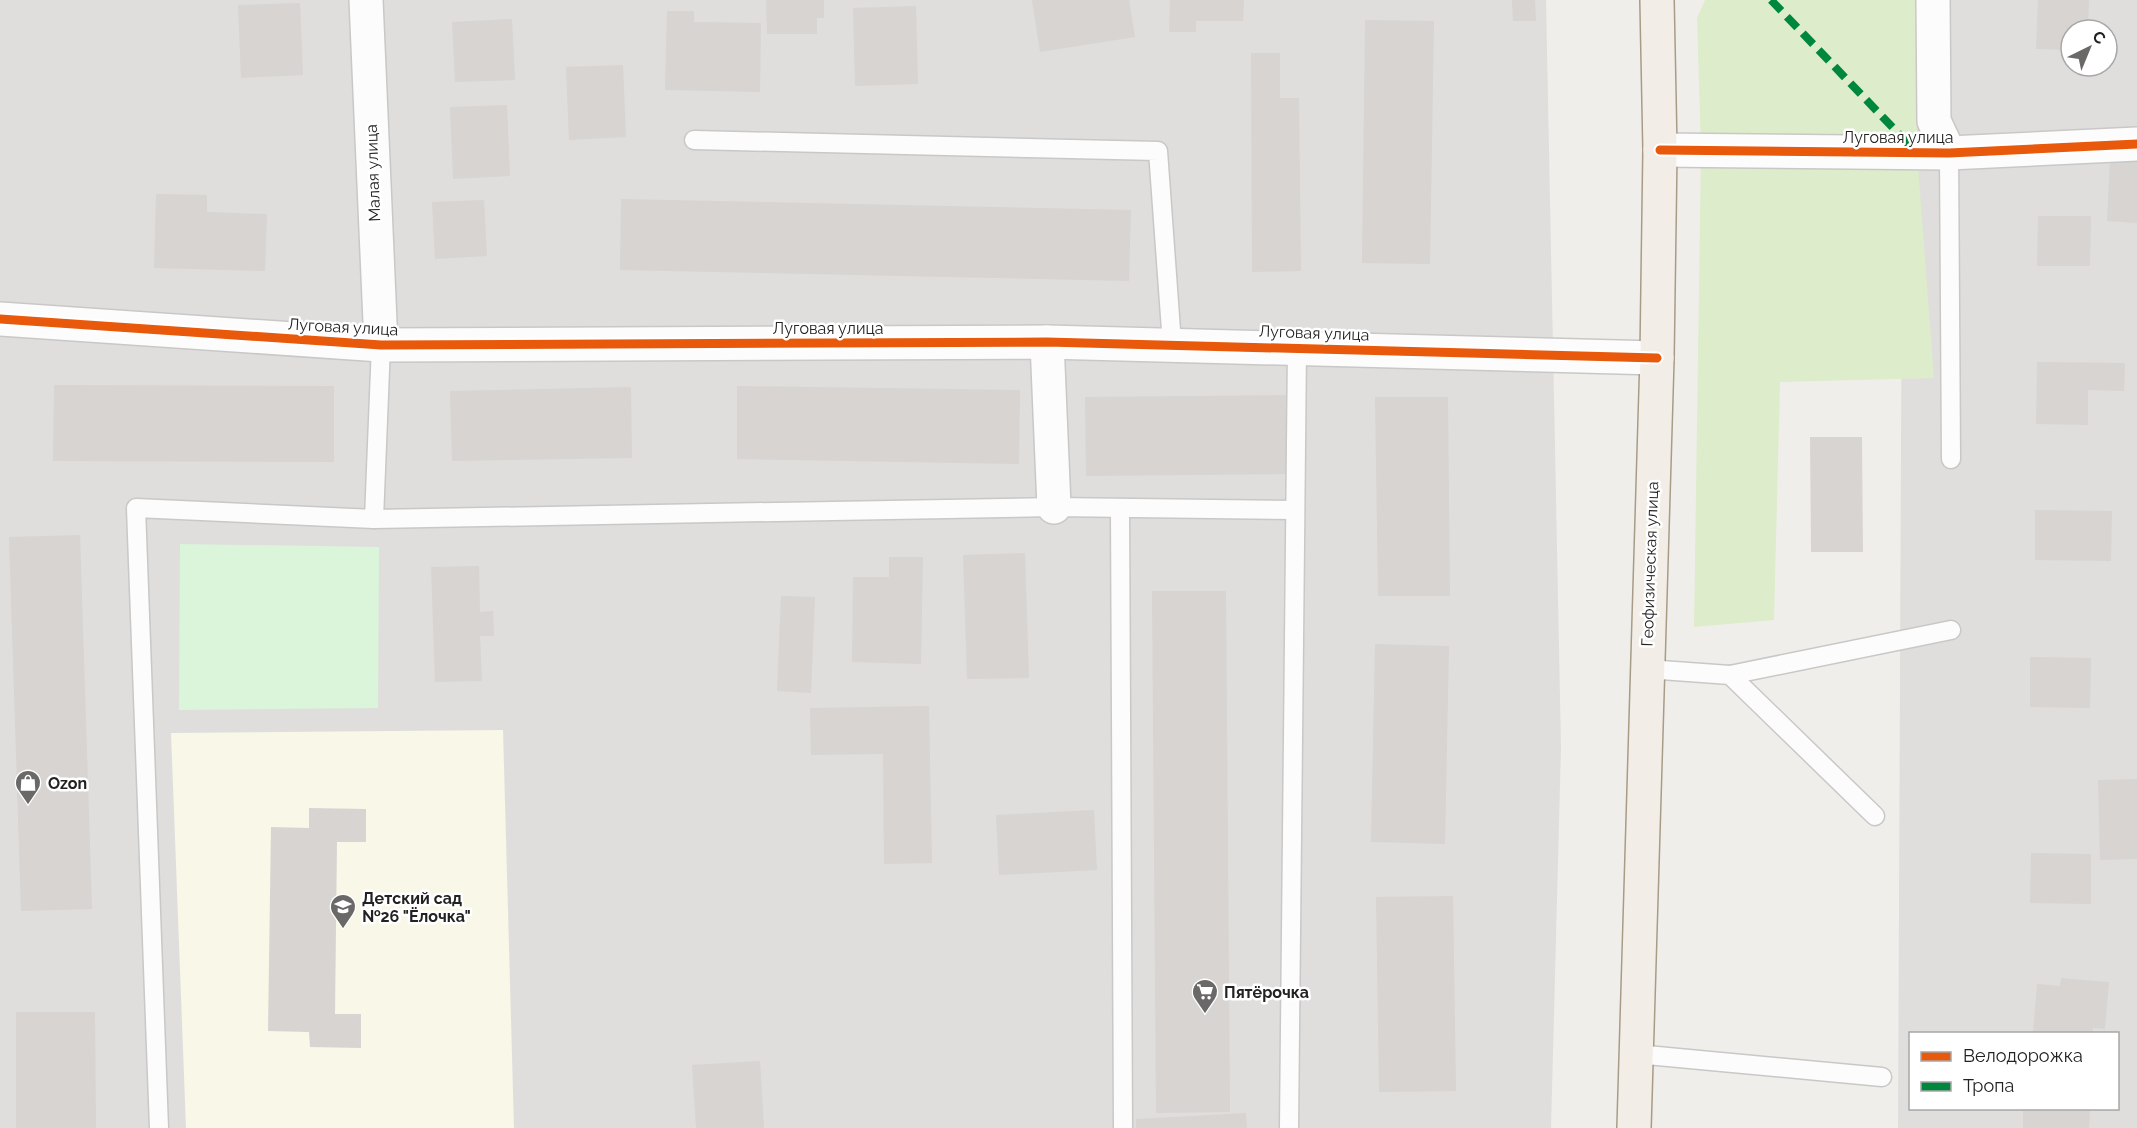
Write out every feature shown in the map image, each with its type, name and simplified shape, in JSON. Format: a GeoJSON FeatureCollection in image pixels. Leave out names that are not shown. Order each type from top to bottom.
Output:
{"type":"FeatureCollection","features":[{"type":"Feature","properties":{"kind":"main road","name":"Геофизическая улица"},"geometry":{"type":"LineString","coordinates":[[1634,1128],[1657,358],[1660,150],[1657,0]]}},
{"type":"Feature","properties":{"kind":"street","name":"Малая улица"},"geometry":{"type":"LineString","coordinates":[[366,0],[381,345]]}},
{"type":"Feature","properties":{"kind":"street"},"geometry":{"type":"LineString","coordinates":[[1934,0],[1934,122],[1949,153]]}},
{"type":"Feature","properties":{"kind":"street","name":"Луговая улица"},"geometry":{"type":"LineString","coordinates":[[1660,150],[1949,153],[2137,144]]}},
{"type":"Feature","properties":{"kind":"street","name":"Луговая улица"},"geometry":{"type":"LineString","coordinates":[[0,319],[381,345],[1047,342],[1657,358]]}},
{"type":"Feature","properties":{"kind":"street"},"geometry":{"type":"LineString","coordinates":[[1047,342],[1054,507]]}},
{"type":"Feature","properties":{"kind":"lane"},"geometry":{"type":"LineString","coordinates":[[694,140],[1158,152],[1172,344]]}},
{"type":"Feature","properties":{"kind":"lane"},"geometry":{"type":"LineString","coordinates":[[1949,153],[1951,459]]}},
{"type":"Feature","properties":{"kind":"lane"},"geometry":{"type":"LineString","coordinates":[[374,519],[381,345]]}},
{"type":"Feature","properties":{"kind":"lane"},"geometry":{"type":"LineString","coordinates":[[1289,1128],[1297,348]]}},
{"type":"Feature","properties":{"kind":"lane"},"geometry":{"type":"LineString","coordinates":[[159,1128],[136,508],[374,519],[1054,507],[1295,510]]}},
{"type":"Feature","properties":{"kind":"lane"},"geometry":{"type":"LineString","coordinates":[[1120,508],[1123,1128]]}},
{"type":"Feature","properties":{"kind":"lane"},"geometry":{"type":"LineString","coordinates":[[1647,669],[1730,675],[1951,630]]}},
{"type":"Feature","properties":{"kind":"lane"},"geometry":{"type":"LineString","coordinates":[[1730,675],[1875,816]]}},
{"type":"Feature","properties":{"kind":"lane"},"geometry":{"type":"LineString","coordinates":[[1636,1054],[1882,1077]]}},
{"type":"Feature","properties":{"kind":"shaded area"},"geometry":{"type":"Polygon","coordinates":[[[0,0],[1546,0],[1561,747],[1551,1128],[0,1128],[0,0]]]}},
{"type":"Feature","properties":{"kind":"shaded area"},"geometry":{"type":"Polygon","coordinates":[[[1903,0],[2137,0],[2137,1128],[1898,1128],[1903,0]]]}},
{"type":"Feature","properties":{"kind":"shaded area","name":"Детский сад №26 \"Ёлочка\""},"geometry":{"type":"Polygon","coordinates":[[[503,730],[514,1128],[186,1128],[171,733],[503,730]]]}},
{"type":"Feature","properties":{"kind":"green space"},"geometry":{"type":"Polygon","coordinates":[[[1705,0],[1916,0],[1917,153],[1934,378],[1780,382],[1774,620],[1694,627],[1701,150],[1697,18],[1705,0]]]}},
{"type":"Feature","properties":{"kind":"green space"},"geometry":{"type":"Polygon","coordinates":[[[180,544],[379,547],[378,708],[179,710],[180,544]]]}},
{"type":"Feature","properties":{"kind":"building"},"geometry":{"type":"Polygon","coordinates":[[[766,0],[824,0],[824,18],[817,18],[817,34],[767,34],[766,0]]]}},
{"type":"Feature","properties":{"kind":"building"},"geometry":{"type":"Polygon","coordinates":[[[1032,0],[1129,0],[1135,37],[1040,52],[1032,0]]]}},
{"type":"Feature","properties":{"kind":"building"},"geometry":{"type":"Polygon","coordinates":[[[1170,0],[1244,0],[1243,21],[1196,21],[1196,32],[1169,32],[1170,0]]]}},
{"type":"Feature","properties":{"kind":"building"},"geometry":{"type":"Polygon","coordinates":[[[1512,0],[1535,0],[1536,21],[1513,21],[1512,0]]]}},
{"type":"Feature","properties":{"kind":"building"},"geometry":{"type":"Polygon","coordinates":[[[2038,0],[2089,0],[2088,18],[2059,18],[2059,50],[2036,49],[2038,0]]]}},
{"type":"Feature","properties":{"kind":"building"},"geometry":{"type":"Polygon","coordinates":[[[300,3],[303,75],[241,78],[238,5],[300,3]]]}},
{"type":"Feature","properties":{"kind":"building"},"geometry":{"type":"Polygon","coordinates":[[[916,6],[918,84],[855,86],[853,8],[916,6]]]}},
{"type":"Feature","properties":{"kind":"building"},"geometry":{"type":"Polygon","coordinates":[[[667,11],[694,11],[694,22],[761,23],[760,92],[665,90],[667,11]]]}},
{"type":"Feature","properties":{"kind":"building"},"geometry":{"type":"Polygon","coordinates":[[[512,19],[515,80],[455,82],[452,22],[512,19]]]}},
{"type":"Feature","properties":{"kind":"building"},"geometry":{"type":"Polygon","coordinates":[[[1365,20],[1434,21],[1430,264],[1362,263],[1365,20]]]}},
{"type":"Feature","properties":{"kind":"building"},"geometry":{"type":"Polygon","coordinates":[[[1251,53],[1280,53],[1280,98],[1299,98],[1301,271],[1252,272],[1251,53]]]}},
{"type":"Feature","properties":{"kind":"building"},"geometry":{"type":"Polygon","coordinates":[[[623,65],[626,137],[569,140],[566,67],[623,65]]]}},
{"type":"Feature","properties":{"kind":"building"},"geometry":{"type":"Polygon","coordinates":[[[507,105],[510,176],[453,179],[450,107],[507,105]]]}},
{"type":"Feature","properties":{"kind":"building"},"geometry":{"type":"Polygon","coordinates":[[[2110,159],[2137,161],[2137,223],[2107,221],[2110,159]]]}},
{"type":"Feature","properties":{"kind":"building"},"geometry":{"type":"Polygon","coordinates":[[[156,194],[207,195],[207,212],[267,214],[265,271],[154,268],[156,194]]]}},
{"type":"Feature","properties":{"kind":"building"},"geometry":{"type":"Polygon","coordinates":[[[621,199],[1131,210],[1129,281],[620,270],[621,199]]]}},
{"type":"Feature","properties":{"kind":"building"},"geometry":{"type":"Polygon","coordinates":[[[484,200],[487,256],[435,259],[432,202],[484,200]]]}},
{"type":"Feature","properties":{"kind":"building"},"geometry":{"type":"Polygon","coordinates":[[[2038,216],[2091,216],[2090,266],[2037,266],[2038,216]]]}},
{"type":"Feature","properties":{"kind":"building"},"geometry":{"type":"Polygon","coordinates":[[[2037,362],[2125,363],[2124,391],[2088,390],[2088,425],[2036,424],[2037,362]]]}},
{"type":"Feature","properties":{"kind":"building"},"geometry":{"type":"Polygon","coordinates":[[[54,385],[334,386],[334,462],[53,461],[54,385]]]}},
{"type":"Feature","properties":{"kind":"building"},"geometry":{"type":"Polygon","coordinates":[[[737,386],[1020,390],[1019,464],[737,459],[737,386]]]}},
{"type":"Feature","properties":{"kind":"building"},"geometry":{"type":"Polygon","coordinates":[[[631,387],[632,458],[452,461],[450,391],[631,387]]]}},
{"type":"Feature","properties":{"kind":"building"},"geometry":{"type":"Polygon","coordinates":[[[1292,395],[1293,474],[1086,476],[1085,397],[1292,395]]]}},
{"type":"Feature","properties":{"kind":"building"},"geometry":{"type":"Polygon","coordinates":[[[1375,397],[1448,397],[1450,596],[1378,596],[1375,397]]]}},
{"type":"Feature","properties":{"kind":"building"},"geometry":{"type":"Polygon","coordinates":[[[1810,437],[1862,437],[1863,552],[1811,552],[1810,437]]]}},
{"type":"Feature","properties":{"kind":"building"},"geometry":{"type":"Polygon","coordinates":[[[2035,510],[2112,511],[2111,561],[2035,560],[2035,510]]]}},
{"type":"Feature","properties":{"kind":"building"},"geometry":{"type":"Polygon","coordinates":[[[80,535],[92,909],[21,911],[9,537],[80,535]]]}},
{"type":"Feature","properties":{"kind":"building"},"geometry":{"type":"Polygon","coordinates":[[[1025,553],[1029,678],[967,679],[963,555],[1025,553]]]}},
{"type":"Feature","properties":{"kind":"building"},"geometry":{"type":"Polygon","coordinates":[[[889,557],[923,557],[921,664],[852,662],[853,577],[889,577],[889,557]]]}},
{"type":"Feature","properties":{"kind":"building"},"geometry":{"type":"Polygon","coordinates":[[[479,566],[480,612],[493,611],[494,636],[480,636],[482,681],[435,682],[431,567],[479,566]]]}},
{"type":"Feature","properties":{"kind":"building"},"geometry":{"type":"Polygon","coordinates":[[[1152,591],[1226,591],[1230,1112],[1156,1113],[1152,591]]]}},
{"type":"Feature","properties":{"kind":"building"},"geometry":{"type":"Polygon","coordinates":[[[781,596],[815,597],[811,693],[777,691],[781,596]]]}},
{"type":"Feature","properties":{"kind":"building"},"geometry":{"type":"Polygon","coordinates":[[[1375,644],[1449,646],[1445,844],[1371,842],[1375,644]]]}},
{"type":"Feature","properties":{"kind":"building"},"geometry":{"type":"Polygon","coordinates":[[[2030,657],[2091,658],[2090,708],[2030,707],[2030,657]]]}},
{"type":"Feature","properties":{"kind":"building"},"geometry":{"type":"Polygon","coordinates":[[[929,706],[932,863],[884,864],[883,754],[811,755],[810,708],[929,706]]]}},
{"type":"Feature","properties":{"kind":"building"},"geometry":{"type":"Polygon","coordinates":[[[2137,779],[2137,859],[2100,860],[2098,780],[2137,779]]]}},
{"type":"Feature","properties":{"kind":"building"},"geometry":{"type":"Polygon","coordinates":[[[309,808],[366,809],[366,842],[337,842],[335,1014],[361,1014],[361,1048],[310,1047],[309,1032],[268,1031],[271,827],[309,828],[309,808]]]}},
{"type":"Feature","properties":{"kind":"building"},"geometry":{"type":"Polygon","coordinates":[[[1094,810],[1097,870],[999,875],[996,815],[1094,810]]]}},
{"type":"Feature","properties":{"kind":"building"},"geometry":{"type":"Polygon","coordinates":[[[2031,853],[2091,854],[2091,904],[2030,903],[2031,853]]]}},
{"type":"Feature","properties":{"kind":"building"},"geometry":{"type":"Polygon","coordinates":[[[1453,896],[1456,1091],[1379,1092],[1376,897],[1453,896]]]}},
{"type":"Feature","properties":{"kind":"building"},"geometry":{"type":"Polygon","coordinates":[[[2061,978],[2109,982],[2105,1029],[2093,1028],[2093,1032],[2033,1032],[2037,984],[2060,986],[2061,978]]]}},
{"type":"Feature","properties":{"kind":"building"},"geometry":{"type":"Polygon","coordinates":[[[16,1012],[95,1012],[96,1128],[16,1128],[16,1012]]]}},
{"type":"Feature","properties":{"kind":"building"},"geometry":{"type":"Polygon","coordinates":[[[760,1061],[764,1128],[696,1128],[692,1065],[760,1061]]]}},
{"type":"Feature","properties":{"kind":"building"},"geometry":{"type":"Polygon","coordinates":[[[2023,1110],[2090,1110],[2089,1128],[2023,1128],[2023,1110]]]}},
{"type":"Feature","properties":{"kind":"building"},"geometry":{"type":"Polygon","coordinates":[[[1246,1113],[1247,1128],[1136,1128],[1136,1119],[1246,1113]]]}},
{"type":"Feature","properties":{"kind":"marked path"},"geometry":{"type":"LineString","coordinates":[[1771,0],[1917,153]]}},
{"type":"Feature","properties":{"kind":"cycle path"},"geometry":{"type":"LineString","coordinates":[[1660,150],[1949,153],[2137,144]]}},
{"type":"Feature","properties":{"kind":"cycle path"},"geometry":{"type":"LineString","coordinates":[[0,319],[381,345],[1047,342],[1657,358]]}},
{"type":"Feature","properties":{"kind":"place","name":"Ozon"},"geometry":{"type":"Point","coordinates":[28,806]}},
{"type":"Feature","properties":{"kind":"place","name":"Детский сад №26 \"Ёлочка\""},"geometry":{"type":"Point","coordinates":[343,930]}},
{"type":"Feature","properties":{"kind":"place","name":"Пятёрочка"},"geometry":{"type":"Point","coordinates":[1205,1015]}}]}
